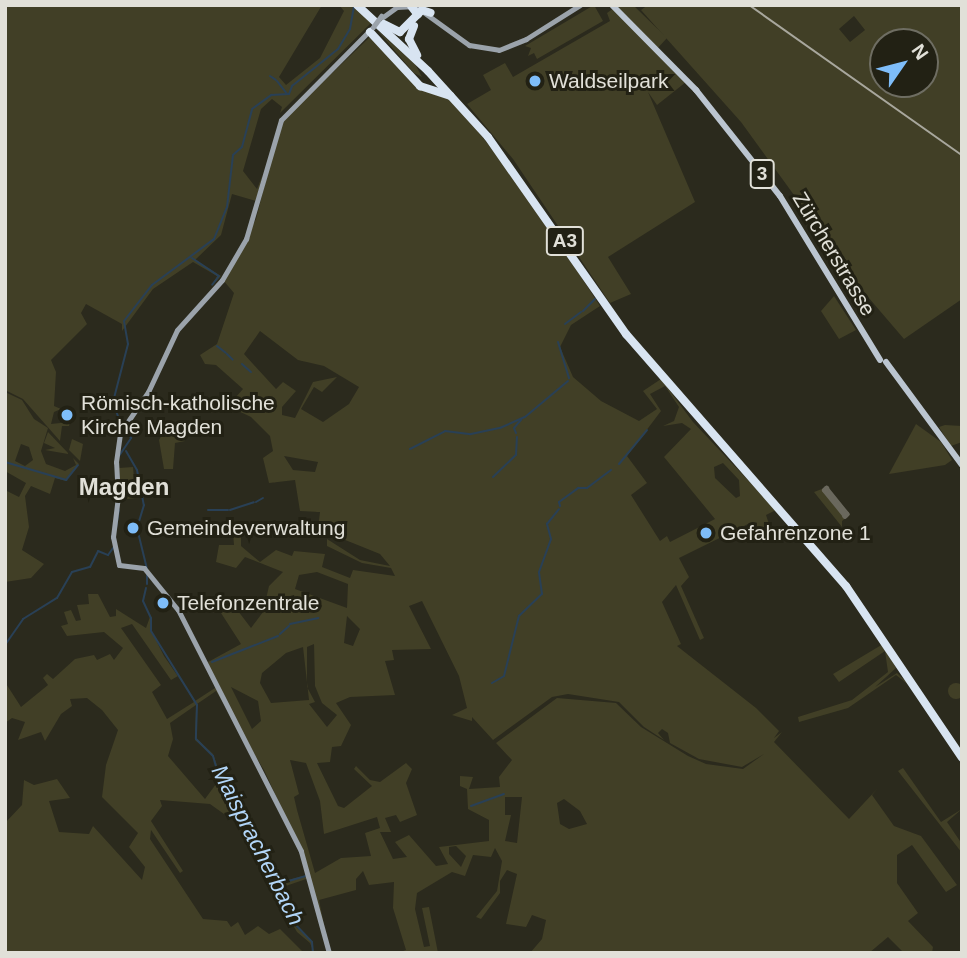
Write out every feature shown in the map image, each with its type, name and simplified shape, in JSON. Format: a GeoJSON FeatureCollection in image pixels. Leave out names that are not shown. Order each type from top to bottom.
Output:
{"type":"FeatureCollection","features":[{"type":"Feature","properties":{"kind":"highway","name":"A3"},"geometry":{"type":"LineString","coordinates":[[360,6],[419,59],[460,103],[520,179],[617,323],[848,585],[962,752]]}},
{"type":"Feature","properties":{"kind":"highway","name":"A3"},"geometry":{"type":"LineString","coordinates":[[360,6],[419,59],[492,136],[622,324],[846,586],[962,758]]}},
{"type":"Feature","properties":{"kind":"highway"},"geometry":{"type":"LineString","coordinates":[[411,6],[423,12]]}},
{"type":"Feature","properties":{"kind":"highway"},"geometry":{"type":"LineString","coordinates":[[377,22],[399,32],[423,12]]}},
{"type":"Feature","properties":{"kind":"highway"},"geometry":{"type":"LineString","coordinates":[[377,22],[417,81],[426,86],[431,79],[409,36],[423,12]]}},
{"type":"Feature","properties":{"kind":"highway"},"geometry":{"type":"LineString","coordinates":[[377,22],[420,86],[460,103]]}},
{"type":"Feature","properties":{"kind":"main road"},"geometry":{"type":"LineString","coordinates":[[329,953],[311,877],[264,772],[239,735],[178,610],[148,572],[136,565],[120,566],[113,535],[117,446],[124,428],[148,393],[177,330],[196,304],[227,272],[246,239],[284,115],[393,5]]}},
{"type":"Feature","properties":{"kind":"main road","name":"Zürcherstrasse"},"geometry":{"type":"LineString","coordinates":[[614,5],[695,90],[780,196],[843,307],[893,374]]}},
{"type":"Feature","properties":{"kind":"main road"},"geometry":{"type":"LineString","coordinates":[[377,22],[411,6]]}},
{"type":"Feature","properties":{"kind":"main road"},"geometry":{"type":"LineString","coordinates":[[423,12],[461,39],[488,50],[520,43],[581,6]]}},
{"type":"Feature","properties":{"kind":"main road"},"geometry":{"type":"LineString","coordinates":[[872,347],[877,362],[893,374]]}},
{"type":"Feature","properties":{"kind":"main road","name":"3"},"geometry":{"type":"LineString","coordinates":[[893,374],[962,465]]}},
{"type":"Feature","properties":{"kind":"shaded area"},"geometry":{"type":"Polygon","coordinates":[[[5,5],[322,5],[279,77],[286,85],[320,58],[344,11],[339,5],[354,5],[372,22],[280,113],[282,107],[272,99],[261,109],[243,171],[257,189],[263,174],[256,201],[232,194],[221,235],[195,260],[221,276],[212,286],[217,276],[193,262],[153,289],[122,331],[122,324],[86,304],[81,313],[87,324],[51,360],[56,372],[54,406],[61,409],[54,412],[51,424],[70,422],[69,426],[62,426],[60,441],[23,399],[5,390],[5,5]]]}},
{"type":"Feature","properties":{"kind":"shaded area"},"geometry":{"type":"Polygon","coordinates":[[[594,5],[603,21],[537,59],[534,53],[528,56],[531,48],[525,46],[594,5]]]}},
{"type":"Feature","properties":{"kind":"shaded area"},"geometry":{"type":"Polygon","coordinates":[[[618,5],[633,5],[667,38],[656,50],[686,82],[657,105],[648,92],[695,202],[608,257],[631,294],[610,303],[513,159],[467,104],[491,90],[483,75],[505,63],[513,77],[610,21],[607,13],[618,5]]]}},
{"type":"Feature","properties":{"kind":"shaded area"},"geometry":{"type":"Polygon","coordinates":[[[648,5],[962,5],[962,299],[904,339],[868,297],[741,122],[641,10],[648,5]],[[854,16],[839,29],[850,42],[865,30],[854,16]]]}},
{"type":"Feature","properties":{"kind":"shaded area"},"geometry":{"type":"Polygon","coordinates":[[[377,30],[415,64],[422,77],[414,73],[377,30]]]}},
{"type":"Feature","properties":{"kind":"shaded area"},"geometry":{"type":"Polygon","coordinates":[[[372,35],[417,84],[444,94],[460,108],[531,200],[600,306],[571,325],[560,347],[573,377],[601,401],[639,421],[657,409],[643,391],[661,379],[693,422],[776,510],[766,515],[769,524],[755,532],[750,523],[679,558],[689,577],[681,586],[704,638],[700,640],[676,585],[662,602],[681,644],[677,646],[756,708],[779,731],[774,738],[782,732],[774,742],[849,819],[878,788],[872,795],[894,826],[921,836],[957,885],[946,892],[912,845],[897,855],[897,883],[918,913],[908,921],[933,947],[932,953],[904,953],[888,937],[869,953],[530,953],[542,939],[546,920],[532,915],[526,927],[506,924],[517,874],[507,870],[500,881],[500,893],[481,919],[476,917],[497,891],[502,861],[495,848],[491,857],[473,855],[465,876],[452,872],[417,893],[415,909],[424,947],[430,946],[422,908],[429,907],[438,953],[397,953],[406,950],[393,908],[394,882],[369,885],[363,871],[356,879],[356,890],[319,900],[325,930],[303,854],[264,770],[216,691],[197,704],[197,739],[213,754],[221,776],[238,793],[277,883],[307,875],[309,878],[280,888],[295,926],[312,941],[314,953],[310,943],[297,932],[259,854],[252,849],[243,829],[248,827],[234,802],[235,810],[224,814],[210,804],[160,800],[162,806],[151,821],[183,871],[180,873],[151,830],[150,839],[203,919],[227,921],[231,927],[238,922],[245,935],[258,926],[269,934],[280,929],[304,953],[5,953],[5,823],[22,805],[24,780],[34,785],[57,779],[70,798],[49,801],[59,832],[89,834],[93,826],[142,880],[145,867],[129,847],[138,833],[102,797],[106,765],[118,730],[102,710],[87,698],[70,699],[72,706],[61,714],[45,741],[41,732],[18,740],[25,722],[12,718],[5,723],[5,682],[21,707],[48,685],[43,678],[47,674],[53,679],[75,659],[94,655],[97,660],[110,654],[114,660],[123,648],[104,632],[67,636],[61,626],[68,624],[64,612],[71,610],[76,621],[81,620],[77,605],[89,604],[88,594],[98,594],[110,617],[116,616],[116,609],[146,628],[151,614],[152,632],[178,676],[171,680],[132,624],[121,628],[161,685],[152,692],[167,719],[194,702],[186,688],[195,701],[215,688],[208,662],[241,644],[221,613],[235,607],[251,628],[263,612],[269,586],[283,572],[245,557],[236,568],[216,562],[219,545],[234,545],[233,533],[241,536],[241,546],[260,562],[276,550],[292,556],[294,551],[325,554],[322,567],[350,578],[353,570],[395,576],[391,568],[362,563],[327,546],[327,539],[360,560],[390,566],[380,554],[318,529],[320,512],[300,511],[295,480],[269,483],[263,458],[273,451],[270,436],[251,417],[228,406],[243,389],[216,365],[205,364],[200,355],[217,344],[234,293],[223,280],[256,219],[281,122],[372,35]],[[260,331],[244,354],[276,389],[283,382],[296,391],[282,407],[282,415],[295,418],[313,382],[337,377],[322,392],[314,387],[301,409],[323,422],[349,404],[359,387],[324,366],[298,360],[260,331]],[[665,386],[650,394],[661,411],[627,456],[647,483],[631,495],[660,541],[667,536],[670,542],[715,519],[664,457],[691,429],[682,423],[663,426],[674,421],[679,407],[665,386]],[[284,456],[293,470],[315,472],[318,462],[284,456]],[[723,463],[714,467],[715,478],[736,498],[740,496],[739,480],[723,463]],[[317,572],[299,575],[295,589],[347,608],[348,584],[317,572]],[[422,601],[409,606],[431,649],[392,650],[394,660],[385,661],[395,695],[350,697],[336,703],[351,725],[341,746],[332,747],[330,762],[317,763],[338,806],[344,808],[372,786],[354,769],[356,766],[370,780],[380,782],[406,763],[412,769],[406,783],[417,815],[400,822],[396,815],[385,818],[391,832],[380,832],[393,859],[407,857],[395,842],[409,835],[436,866],[448,864],[439,847],[489,841],[489,820],[468,809],[467,789],[460,786],[460,776],[473,777],[469,789],[500,787],[499,777],[512,760],[496,743],[557,698],[616,703],[641,727],[706,764],[743,769],[764,754],[742,767],[699,759],[670,743],[668,733],[662,729],[658,733],[664,740],[644,727],[619,702],[568,694],[552,697],[493,740],[472,717],[472,721],[452,715],[467,708],[459,676],[422,601]],[[347,616],[344,643],[353,646],[360,629],[347,616]],[[314,644],[307,647],[307,682],[303,647],[286,653],[262,673],[260,683],[271,703],[309,700],[308,688],[315,702],[309,704],[327,727],[337,715],[322,703],[315,686],[314,644]],[[231,687],[252,729],[261,721],[258,701],[231,687]],[[196,705],[170,723],[173,739],[168,756],[205,799],[216,784],[227,797],[233,790],[217,774],[213,756],[195,740],[196,705]],[[290,760],[299,794],[294,797],[315,873],[341,858],[371,856],[365,833],[380,828],[377,817],[324,834],[320,801],[306,763],[290,760]],[[505,797],[505,815],[511,815],[505,841],[517,843],[522,797],[505,797]],[[564,799],[557,803],[560,824],[569,829],[587,824],[580,811],[564,799]],[[456,846],[449,847],[449,854],[461,867],[466,856],[456,846]]]}},
{"type":"Feature","properties":{"kind":"shaded area"},"geometry":{"type":"Polygon","coordinates":[[[834,296],[856,330],[839,339],[821,311],[834,296]]]}},
{"type":"Feature","properties":{"kind":"shaded area"},"geometry":{"type":"Polygon","coordinates":[[[5,392],[22,400],[34,419],[48,428],[41,451],[46,464],[65,471],[76,465],[73,458],[79,464],[66,481],[55,478],[50,494],[31,486],[25,496],[29,527],[22,550],[44,564],[31,578],[5,582],[5,490],[19,497],[26,483],[5,471],[5,392]],[[21,444],[15,461],[25,466],[33,460],[29,447],[21,444]]]}},
{"type":"Feature","properties":{"kind":"shaded area"},"geometry":{"type":"Polygon","coordinates":[[[168,424],[170,432],[176,429],[185,441],[175,443],[173,469],[164,469],[159,440],[168,424]]]}},
{"type":"Feature","properties":{"kind":"shaded area"},"geometry":{"type":"Polygon","coordinates":[[[916,424],[941,442],[952,460],[945,465],[889,474],[916,424]]]}},
{"type":"Feature","properties":{"kind":"shaded area"},"geometry":{"type":"Polygon","coordinates":[[[962,426],[962,442],[951,446],[939,427],[962,426]]]}},
{"type":"Feature","properties":{"kind":"shaded area"},"geometry":{"type":"Polygon","coordinates":[[[48,432],[68,454],[45,450],[55,448],[44,443],[48,432]]]}},
{"type":"Feature","properties":{"kind":"shaded area"},"geometry":{"type":"Polygon","coordinates":[[[72,439],[83,444],[80,461],[69,450],[72,439]]]}},
{"type":"Feature","properties":{"kind":"shaded area"},"geometry":{"type":"Polygon","coordinates":[[[133,467],[136,498],[126,499],[125,492],[121,492],[119,468],[133,467]]]}},
{"type":"Feature","properties":{"kind":"shaded area"},"geometry":{"type":"Polygon","coordinates":[[[827,487],[850,515],[842,521],[842,527],[814,492],[827,487]]]}},
{"type":"Feature","properties":{"kind":"shaded area"},"geometry":{"type":"Polygon","coordinates":[[[883,644],[896,668],[875,687],[897,673],[914,689],[896,675],[848,708],[799,722],[798,717],[852,700],[888,672],[885,651],[839,682],[833,674],[883,644]]]}},
{"type":"Feature","properties":{"kind":"shaded area"},"geometry":{"type":"Polygon","coordinates":[[[956,683],[962,685],[962,697],[956,699],[950,697],[948,691],[950,685],[956,683]]]}},
{"type":"Feature","properties":{"kind":"shaded area"},"geometry":{"type":"Polygon","coordinates":[[[903,768],[941,822],[962,809],[947,822],[962,844],[962,853],[898,771],[903,768]]]}},
{"type":"Feature","properties":{"kind":"waterway"},"geometry":{"type":"LineString","coordinates":[[121,425],[113,402],[128,344],[124,321],[152,285],[214,239],[227,207],[233,155],[242,147],[252,109],[271,95],[289,94],[292,86],[338,49],[350,29],[354,7]]}},
{"type":"Feature","properties":{"kind":"waterway"},"geometry":{"type":"LineString","coordinates":[[270,76],[276,80]]}},
{"type":"Feature","properties":{"kind":"waterway"},"geometry":{"type":"LineString","coordinates":[[277,81],[287,94]]}},
{"type":"Feature","properties":{"kind":"waterway"},"geometry":{"type":"LineString","coordinates":[[192,258],[219,276],[212,285]]}},
{"type":"Feature","properties":{"kind":"waterway"},"geometry":{"type":"LineString","coordinates":[[583,311],[595,299]]}},
{"type":"Feature","properties":{"kind":"waterway"},"geometry":{"type":"LineString","coordinates":[[565,324],[581,312]]}},
{"type":"Feature","properties":{"kind":"waterway"},"geometry":{"type":"LineString","coordinates":[[558,342],[569,378]]}},
{"type":"Feature","properties":{"kind":"waterway"},"geometry":{"type":"LineString","coordinates":[[217,346],[226,353]]}},
{"type":"Feature","properties":{"kind":"waterway"},"geometry":{"type":"LineString","coordinates":[[227,354],[233,360]]}},
{"type":"Feature","properties":{"kind":"waterway"},"geometry":{"type":"LineString","coordinates":[[242,364],[251,372]]}},
{"type":"Feature","properties":{"kind":"waterway"},"geometry":{"type":"LineString","coordinates":[[410,449],[445,431],[471,434],[500,428],[525,417],[568,381]]}},
{"type":"Feature","properties":{"kind":"waterway"},"geometry":{"type":"LineString","coordinates":[[516,433],[514,428],[521,420]]}},
{"type":"Feature","properties":{"kind":"waterway"},"geometry":{"type":"LineString","coordinates":[[119,456],[131,438],[125,429]]}},
{"type":"Feature","properties":{"kind":"waterway"},"geometry":{"type":"LineString","coordinates":[[619,464],[647,430]]}},
{"type":"Feature","properties":{"kind":"waterway"},"geometry":{"type":"LineString","coordinates":[[493,477],[516,455],[517,437]]}},
{"type":"Feature","properties":{"kind":"waterway","name":"Maispracherbach"},"geometry":{"type":"LineString","coordinates":[[126,451],[137,470],[144,505],[137,528],[147,569]]}},
{"type":"Feature","properties":{"kind":"waterway"},"geometry":{"type":"LineString","coordinates":[[5,462],[66,480],[78,465]]}},
{"type":"Feature","properties":{"kind":"waterway"},"geometry":{"type":"LineString","coordinates":[[560,506],[559,502],[578,488],[587,488],[611,470]]}},
{"type":"Feature","properties":{"kind":"waterway"},"geometry":{"type":"LineString","coordinates":[[256,502],[263,498]]}},
{"type":"Feature","properties":{"kind":"waterway"},"geometry":{"type":"LineString","coordinates":[[230,510],[254,502]]}},
{"type":"Feature","properties":{"kind":"waterway"},"geometry":{"type":"LineString","coordinates":[[492,683],[504,676],[519,616],[542,594],[539,572],[551,539],[547,524],[559,509]]}},
{"type":"Feature","properties":{"kind":"waterway"},"geometry":{"type":"LineString","coordinates":[[116,528],[119,510]]}},
{"type":"Feature","properties":{"kind":"waterway"},"geometry":{"type":"LineString","coordinates":[[208,510],[228,510]]}},
{"type":"Feature","properties":{"kind":"waterway"},"geometry":{"type":"LineString","coordinates":[[5,645],[23,619],[57,598],[72,572],[90,567],[98,551],[108,555],[113,548]]}},
{"type":"Feature","properties":{"kind":"waterway","name":"Maispracherbach"},"geometry":{"type":"LineString","coordinates":[[147,574],[147,584]]}},
{"type":"Feature","properties":{"kind":"waterway","name":"Maispracherbach"},"geometry":{"type":"LineString","coordinates":[[146,588],[143,601],[151,618],[151,631],[197,705],[196,739],[213,756],[218,773],[237,794],[291,920],[312,942],[313,953]]}},
{"type":"Feature","properties":{"kind":"waterway"},"geometry":{"type":"LineString","coordinates":[[290,624],[318,618]]}},
{"type":"Feature","properties":{"kind":"waterway"},"geometry":{"type":"LineString","coordinates":[[280,634],[289,626]]}},
{"type":"Feature","properties":{"kind":"waterway"},"geometry":{"type":"LineString","coordinates":[[212,662],[278,636]]}},
{"type":"Feature","properties":{"kind":"waterway"},"geometry":{"type":"LineString","coordinates":[[471,806],[504,794]]}},
{"type":"Feature","properties":{"kind":"waterway"},"geometry":{"type":"LineString","coordinates":[[278,884],[306,876]]}},
{"type":"Feature","properties":{"kind":"taxiway"},"geometry":{"type":"LineString","coordinates":[[826,488],[847,514],[845,516],[824,490],[826,488]]}},
{"type":"Feature","properties":{"kind":"railway"},"geometry":{"type":"LineString","coordinates":[[749,5],[962,155]]}},
{"type":"Feature","properties":{"kind":"place","name":"Waldseilpark"},"geometry":{"type":"Point","coordinates":[535,81]}},
{"type":"Feature","properties":{"kind":"place","name":"Römisch-katholische Kirche Magden"},"geometry":{"type":"Point","coordinates":[67,415]}},
{"type":"Feature","properties":{"kind":"place","name":"Gemeindeverwaltung"},"geometry":{"type":"Point","coordinates":[133,528]}},
{"type":"Feature","properties":{"kind":"place","name":"Gefahrenzone 1"},"geometry":{"type":"Point","coordinates":[706,533]}},
{"type":"Feature","properties":{"kind":"place","name":"Telefonzentrale"},"geometry":{"type":"Point","coordinates":[163,603]}},
{"type":"Feature","properties":{"kind":"district","name":"Magden"},"geometry":{"type":"Point","coordinates":[124,487]}}]}
